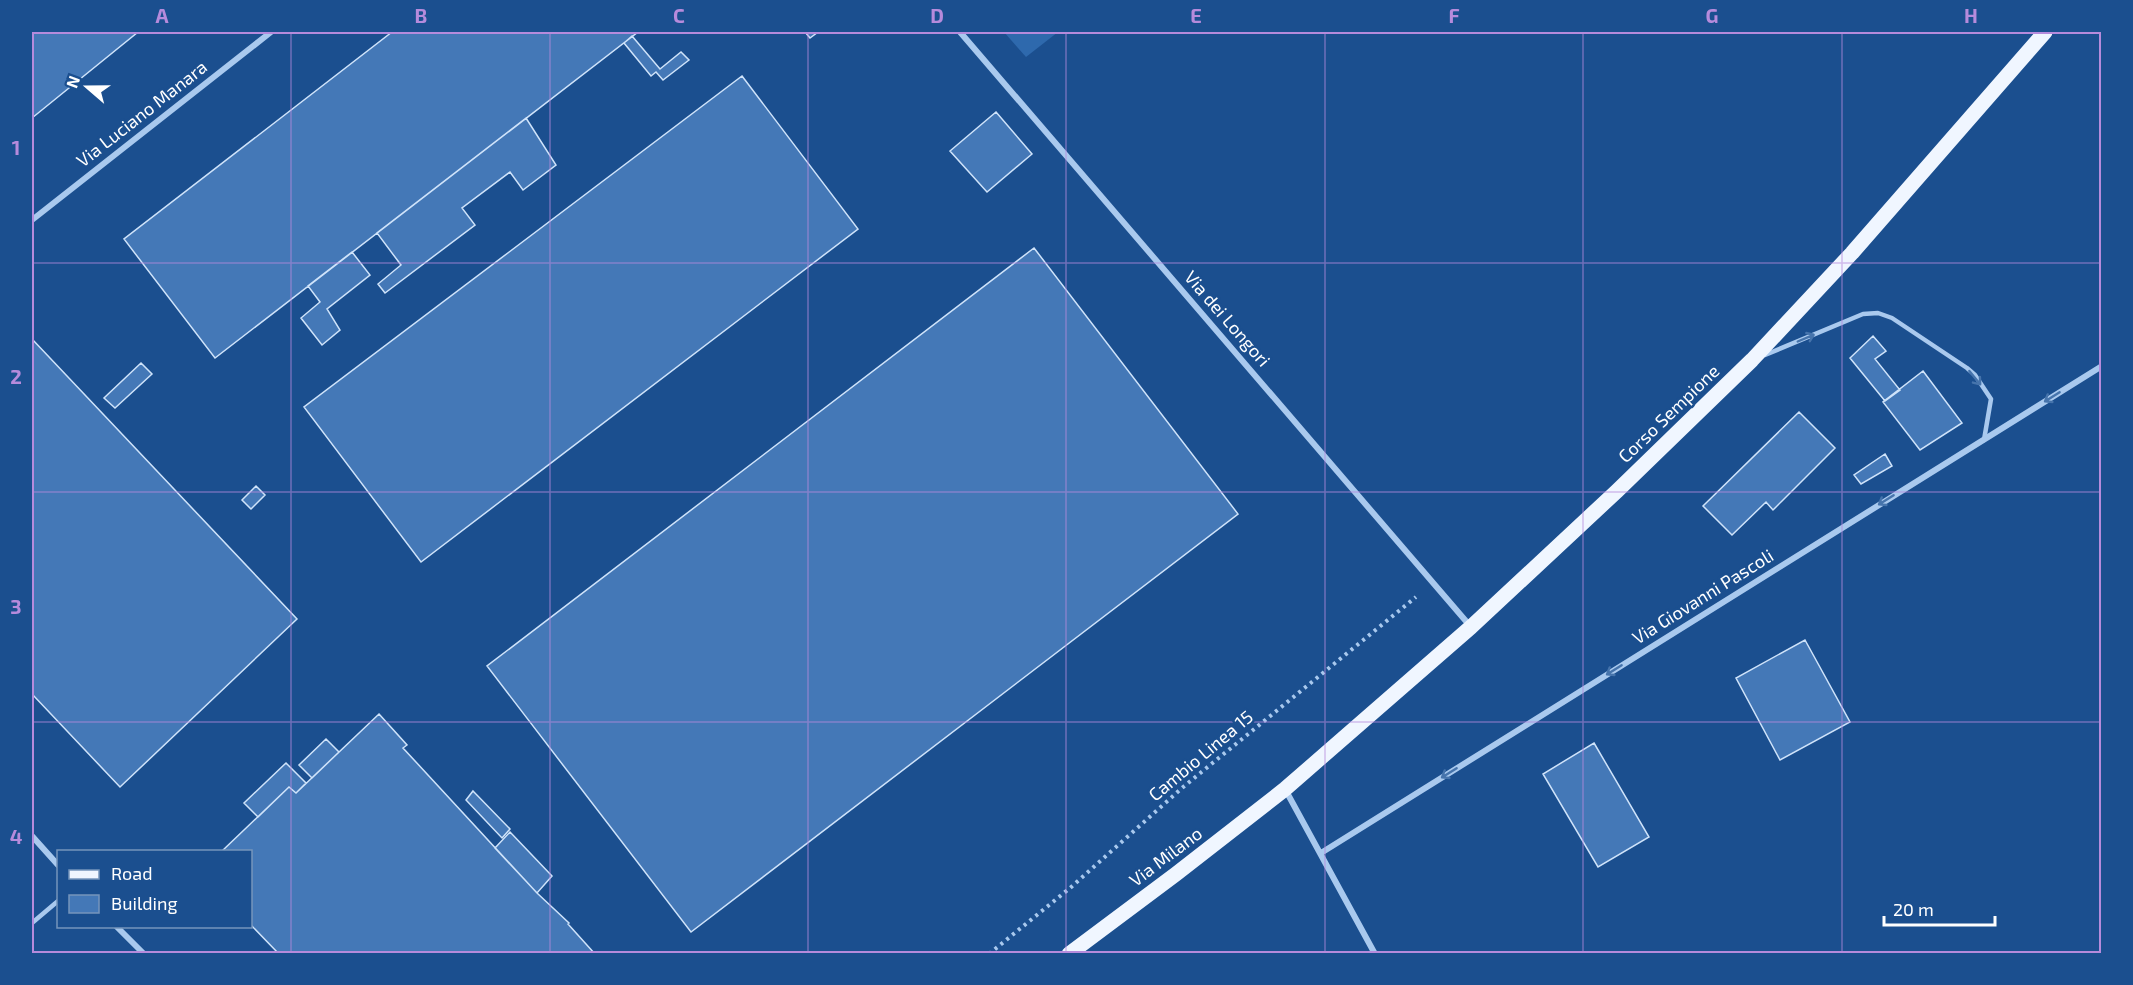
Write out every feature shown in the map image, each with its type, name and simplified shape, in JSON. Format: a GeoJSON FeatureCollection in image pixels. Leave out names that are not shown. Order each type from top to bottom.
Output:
{"type":"FeatureCollection","features":[{"type":"Feature","properties":{"kind":"main road","name":"Corso Sempione"},"geometry":{"type":"LineString","coordinates":[[1285,789],[1471,627],[1617,491],[1752,360],[1852,253],[2045,32]]}},
{"type":"Feature","properties":{"kind":"main road","name":"Via Milano"},"geometry":{"type":"LineString","coordinates":[[1069,954],[1285,789]]}},
{"type":"Feature","properties":{"kind":"street","name":"Via Luciano Manara"},"geometry":{"type":"LineString","coordinates":[[32,219],[271,32]]}},
{"type":"Feature","properties":{"kind":"street","name":"Via dei Longori"},"geometry":{"type":"LineString","coordinates":[[960,32],[1471,627]]}},
{"type":"Feature","properties":{"kind":"street","name":"Via Giovanni Pascoli"},"geometry":{"type":"LineString","coordinates":[[1321,853],[2102,366]]}},
{"type":"Feature","properties":{"kind":"street"},"geometry":{"type":"LineString","coordinates":[[1285,789],[1375,954]]}},
{"type":"Feature","properties":{"kind":"street"},"geometry":{"type":"LineString","coordinates":[[32,836],[57,864]]}},
{"type":"Feature","properties":{"kind":"street"},"geometry":{"type":"LineString","coordinates":[[117,928],[144,954]]}},
{"type":"Feature","properties":{"kind":"street"},"geometry":{"type":"LineString","coordinates":[[133,954],[134,945]]}},
{"type":"Feature","properties":{"kind":"lane"},"geometry":{"type":"LineString","coordinates":[[1752,360],[1863,314],[1878,313],[1892,318],[1975,375],[1991,399],[1984,440]]}},
{"type":"Feature","properties":{"kind":"lane"},"geometry":{"type":"LineString","coordinates":[[32,923],[57,901]]}},
{"type":"Feature","properties":{"kind":"path","name":"Cambio Linea 15"},"geometry":{"type":"LineString","coordinates":[[989,954],[1070,888],[1182,788],[1433,583]]}},
{"type":"Feature","properties":{"kind":"shaded area"},"geometry":{"type":"Polygon","coordinates":[[[1004,32],[1058,32],[1026,57],[1004,32]]]}},
{"type":"Feature","properties":{"kind":"building"},"geometry":{"type":"Polygon","coordinates":[[[32,32],[138,32],[32,118],[32,32]]]}},
{"type":"Feature","properties":{"kind":"building"},"geometry":{"type":"Polygon","coordinates":[[[392,32],[638,32],[215,358],[124,239],[392,32]]]}},
{"type":"Feature","properties":{"kind":"building"},"geometry":{"type":"Polygon","coordinates":[[[805,32],[818,32],[810,38],[805,32]]]}},
{"type":"Feature","properties":{"kind":"building"},"geometry":{"type":"Polygon","coordinates":[[[632,36],[660,69],[681,52],[689,60],[663,80],[656,72],[651,76],[624,43],[632,36]]]}},
{"type":"Feature","properties":{"kind":"building"},"geometry":{"type":"Polygon","coordinates":[[[742,76],[858,229],[421,562],[304,407],[742,76]]]}},
{"type":"Feature","properties":{"kind":"building"},"geometry":{"type":"Polygon","coordinates":[[[996,112],[1032,154],[987,192],[950,151],[996,112]]]}},
{"type":"Feature","properties":{"kind":"building"},"geometry":{"type":"Polygon","coordinates":[[[526,118],[556,165],[523,190],[510,172],[462,208],[475,225],[385,293],[378,284],[401,265],[377,233],[526,118]]]}},
{"type":"Feature","properties":{"kind":"building"},"geometry":{"type":"Polygon","coordinates":[[[1034,248],[1238,514],[691,932],[487,666],[1034,248]]]}},
{"type":"Feature","properties":{"kind":"building"},"geometry":{"type":"Polygon","coordinates":[[[352,252],[370,275],[327,309],[340,330],[322,345],[301,318],[320,302],[308,286],[352,252]]]}},
{"type":"Feature","properties":{"kind":"building"},"geometry":{"type":"Polygon","coordinates":[[[1873,336],[1886,351],[1875,359],[1900,390],[1885,401],[1850,358],[1873,336]]]}},
{"type":"Feature","properties":{"kind":"building"},"geometry":{"type":"Polygon","coordinates":[[[32,339],[297,619],[120,787],[32,694],[32,339]]]}},
{"type":"Feature","properties":{"kind":"building"},"geometry":{"type":"Polygon","coordinates":[[[141,363],[152,374],[115,408],[104,398],[141,363]]]}},
{"type":"Feature","properties":{"kind":"building"},"geometry":{"type":"Polygon","coordinates":[[[1923,371],[1962,423],[1920,450],[1883,402],[1923,371]]]}},
{"type":"Feature","properties":{"kind":"building"},"geometry":{"type":"Polygon","coordinates":[[[1799,412],[1835,448],[1773,510],[1766,502],[1732,535],[1703,506],[1799,412]]]}},
{"type":"Feature","properties":{"kind":"building"},"geometry":{"type":"Polygon","coordinates":[[[1885,454],[1892,466],[1861,484],[1854,475],[1885,454]]]}},
{"type":"Feature","properties":{"kind":"building"},"geometry":{"type":"Polygon","coordinates":[[[256,486],[265,495],[251,509],[242,500],[256,486]]]}},
{"type":"Feature","properties":{"kind":"building"},"geometry":{"type":"Polygon","coordinates":[[[1805,640],[1850,722],[1780,760],[1736,678],[1805,640]]]}},
{"type":"Feature","properties":{"kind":"building"},"geometry":{"type":"Polygon","coordinates":[[[379,714],[407,745],[403,748],[537,893],[569,923],[595,954],[279,954],[252,926],[252,850],[223,850],[289,787],[296,793],[379,714]]]}},
{"type":"Feature","properties":{"kind":"building"},"geometry":{"type":"Polygon","coordinates":[[[326,739],[339,752],[312,778],[299,765],[326,739]]]}},
{"type":"Feature","properties":{"kind":"building"},"geometry":{"type":"Polygon","coordinates":[[[1594,743],[1649,837],[1598,867],[1543,774],[1594,743]]]}},
{"type":"Feature","properties":{"kind":"building"},"geometry":{"type":"Polygon","coordinates":[[[286,763],[306,783],[296,793],[289,787],[258,817],[244,803],[286,763]]]}},
{"type":"Feature","properties":{"kind":"building"},"geometry":{"type":"Polygon","coordinates":[[[473,791],[510,829],[502,838],[466,800],[473,791]]]}},
{"type":"Feature","properties":{"kind":"building"},"geometry":{"type":"Polygon","coordinates":[[[510,832],[552,876],[537,893],[495,848],[510,832]]]}}]}
